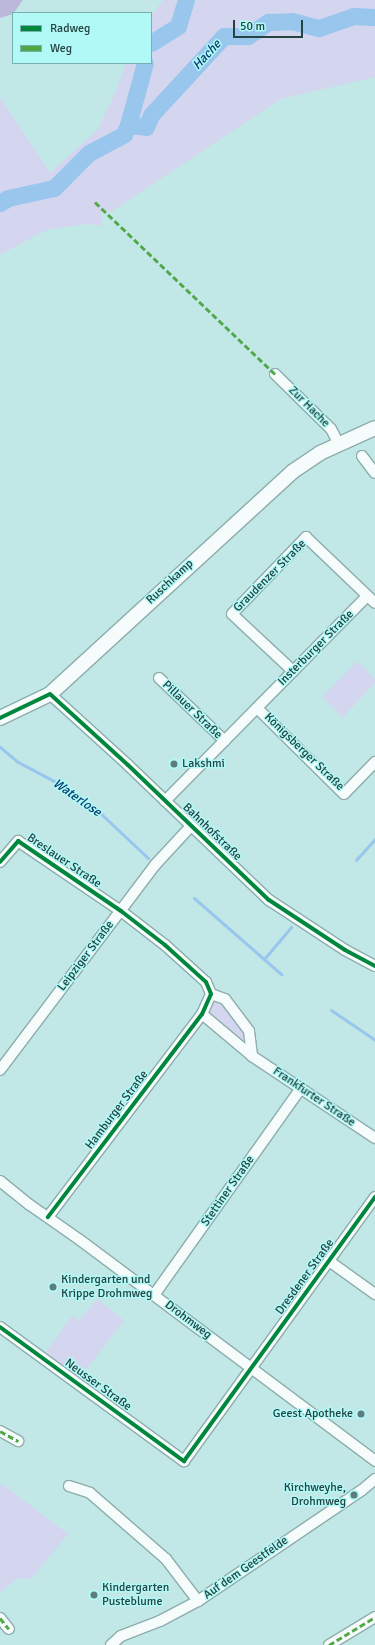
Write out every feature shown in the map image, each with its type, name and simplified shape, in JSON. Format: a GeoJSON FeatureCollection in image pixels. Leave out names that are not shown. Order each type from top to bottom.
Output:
{"type":"FeatureCollection","features":[{"type":"Feature","properties":{"kind":"main road","name":"Ruschkamp"},"geometry":{"type":"LineString","coordinates":[[0,718],[50,694],[275,485],[314,457],[375,428]]}},
{"type":"Feature","properties":{"kind":"street","name":"Zur Hache"},"geometry":{"type":"LineString","coordinates":[[275,374],[331,429],[339,444]]}},
{"type":"Feature","properties":{"kind":"street"},"geometry":{"type":"LineString","coordinates":[[362,456],[375,473]]}},
{"type":"Feature","properties":{"kind":"street","name":"Graudenzer Straße"},"geometry":{"type":"LineString","coordinates":[[293,671],[232,614],[306,537],[371,600]]}},
{"type":"Feature","properties":{"kind":"street","name":"Insterburger Straße"},"geometry":{"type":"LineString","coordinates":[[257,708],[293,671],[371,600]]}},
{"type":"Feature","properties":{"kind":"street","name":"Pillauer Straße"},"geometry":{"type":"LineString","coordinates":[[159,678],[225,741]]}},
{"type":"Feature","properties":{"kind":"street","name":"Bahnhofstraße"},"geometry":{"type":"LineString","coordinates":[[50,694],[269,900],[345,950],[375,966]]}},
{"type":"Feature","properties":{"kind":"street","name":"Königsberger Straße"},"geometry":{"type":"LineString","coordinates":[[165,801],[257,708],[344,794],[375,762]]}},
{"type":"Feature","properties":{"kind":"street","name":"Leipziger Straße"},"geometry":{"type":"LineString","coordinates":[[0,1070],[155,865],[191,826]]}},
{"type":"Feature","properties":{"kind":"street","name":"Breslauer Straße"},"geometry":{"type":"LineString","coordinates":[[0,862],[18,841],[121,911]]}},
{"type":"Feature","properties":{"kind":"street"},"geometry":{"type":"LineString","coordinates":[[121,911],[165,945],[206,982],[211,994],[202,1014]]}},
{"type":"Feature","properties":{"kind":"street"},"geometry":{"type":"LineString","coordinates":[[211,994],[225,999],[249,1030],[252,1056]]}},
{"type":"Feature","properties":{"kind":"street","name":"Frankfurter Straße"},"geometry":{"type":"LineString","coordinates":[[202,1014],[252,1056],[375,1138]]}},
{"type":"Feature","properties":{"kind":"street","name":"Hamburger Straße"},"geometry":{"type":"LineString","coordinates":[[48,1218],[202,1014]]}},
{"type":"Feature","properties":{"kind":"street","name":"Stettiner Straße"},"geometry":{"type":"LineString","coordinates":[[154,1295],[301,1088]]}},
{"type":"Feature","properties":{"kind":"street","name":"Drohmweg"},"geometry":{"type":"LineString","coordinates":[[0,1181],[48,1218],[253,1368],[375,1461]]}},
{"type":"Feature","properties":{"kind":"street","name":"Dresdener Straße"},"geometry":{"type":"LineString","coordinates":[[184,1461],[253,1368],[375,1197]]}},
{"type":"Feature","properties":{"kind":"street"},"geometry":{"type":"LineString","coordinates":[[329,1261],[375,1294]]}},
{"type":"Feature","properties":{"kind":"street","name":"Neusser Straße"},"geometry":{"type":"LineString","coordinates":[[0,1327],[184,1461]]}},
{"type":"Feature","properties":{"kind":"street"},"geometry":{"type":"LineString","coordinates":[[0,1431],[18,1441]]}},
{"type":"Feature","properties":{"kind":"street","name":"Auf dem Geestfelde"},"geometry":{"type":"LineString","coordinates":[[111,1645],[121,1636],[160,1621],[198,1601],[362,1490],[375,1479]]}},
{"type":"Feature","properties":{"kind":"street"},"geometry":{"type":"LineString","coordinates":[[69,1486],[90,1493],[166,1559],[198,1601]]}},
{"type":"Feature","properties":{"kind":"street"},"geometry":{"type":"LineString","coordinates":[[329,1645],[375,1617]]}},
{"type":"Feature","properties":{"kind":"street"},"geometry":{"type":"LineString","coordinates":[[0,1618],[9,1629]]}},
{"type":"Feature","properties":{"kind":"shaded area"},"geometry":{"type":"Polygon","coordinates":[[[0,0],[23,0],[14,12],[12,12],[12,14],[0,18],[0,0]]]}},
{"type":"Feature","properties":{"kind":"shaded area"},"geometry":{"type":"Polygon","coordinates":[[[163,0],[375,0],[375,77],[281,99],[112,211],[101,213],[102,226],[89,224],[51,229],[42,232],[0,255],[0,98],[50,173],[98,129],[116,91],[126,64],[152,64],[152,15],[163,0]]]}},
{"type":"Feature","properties":{"kind":"shaded area"},"geometry":{"type":"Polygon","coordinates":[[[357,661],[375,679],[375,683],[342,718],[322,697],[357,661]]]}},
{"type":"Feature","properties":{"kind":"shaded area"},"geometry":{"type":"Polygon","coordinates":[[[214,998],[223,1001],[246,1033],[248,1050],[206,1014],[214,998]]]}},
{"type":"Feature","properties":{"kind":"shaded area"},"geometry":{"type":"Polygon","coordinates":[[[97,1299],[124,1320],[80,1378],[46,1352],[72,1316],[79,1321],[97,1299]]]}},
{"type":"Feature","properties":{"kind":"shaded area"},"geometry":{"type":"Polygon","coordinates":[[[2,1484],[68,1534],[31,1579],[17,1579],[0,1592],[0,1487],[2,1484]]]}},
{"type":"Feature","properties":{"kind":"waterway","name":"Hache"},"geometry":{"type":"LineString","coordinates":[[152,42],[178,26],[186,0]]}},
{"type":"Feature","properties":{"kind":"waterway","name":"Hache"},"geometry":{"type":"LineString","coordinates":[[128,125],[146,127],[151,115],[224,36],[248,36],[268,22],[292,21],[319,28],[353,16],[375,17]]}},
{"type":"Feature","properties":{"kind":"waterway","name":"Hache"},"geometry":{"type":"LineString","coordinates":[[0,203],[8,198],[54,188],[89,153],[124,134],[128,125],[145,64]]}},
{"type":"Feature","properties":{"kind":"waterway","name":"Waterlose"},"geometry":{"type":"LineString","coordinates":[[0,747],[18,762],[56,782],[97,810],[148,858]]}},
{"type":"Feature","properties":{"kind":"waterway"},"geometry":{"type":"LineString","coordinates":[[356,860],[375,839]]}},
{"type":"Feature","properties":{"kind":"waterway"},"geometry":{"type":"LineString","coordinates":[[194,898],[281,974]]}},
{"type":"Feature","properties":{"kind":"waterway"},"geometry":{"type":"LineString","coordinates":[[264,959],[291,927]]}},
{"type":"Feature","properties":{"kind":"waterway","name":"Waterlose"},"geometry":{"type":"LineString","coordinates":[[331,1010],[375,1040]]}},
{"type":"Feature","properties":{"kind":"marked path"},"geometry":{"type":"LineString","coordinates":[[95,202],[275,374]]}},
{"type":"Feature","properties":{"kind":"marked path"},"geometry":{"type":"LineString","coordinates":[[0,1431],[18,1441]]}},
{"type":"Feature","properties":{"kind":"marked path"},"geometry":{"type":"LineString","coordinates":[[329,1645],[375,1617]]}},
{"type":"Feature","properties":{"kind":"marked path"},"geometry":{"type":"LineString","coordinates":[[0,1618],[9,1629]]}},
{"type":"Feature","properties":{"kind":"cycle path"},"geometry":{"type":"LineString","coordinates":[[0,718],[50,694],[128,765],[269,900],[345,950],[375,966]]}},
{"type":"Feature","properties":{"kind":"cycle path"},"geometry":{"type":"LineString","coordinates":[[0,862],[18,841],[121,911],[165,945],[206,982],[211,994],[202,1014],[48,1217]]}},
{"type":"Feature","properties":{"kind":"cycle path"},"geometry":{"type":"LineString","coordinates":[[0,1327],[184,1461],[375,1197]]}},
{"type":"Feature","properties":{"kind":"place","name":"Lakshmi"},"geometry":{"type":"Point","coordinates":[174,764]}},
{"type":"Feature","properties":{"kind":"place","name":"Kindergarten und Krippe Drohmweg"},"geometry":{"type":"Point","coordinates":[53,1287]}},
{"type":"Feature","properties":{"kind":"place","name":"Geest Apotheke"},"geometry":{"type":"Point","coordinates":[361,1414]}},
{"type":"Feature","properties":{"kind":"place","name":"Kirchweyhe, Drohmweg"},"geometry":{"type":"Point","coordinates":[354,1495]}},
{"type":"Feature","properties":{"kind":"place","name":"Kindergarten Pusteblume"},"geometry":{"type":"Point","coordinates":[94,1595]}}]}
